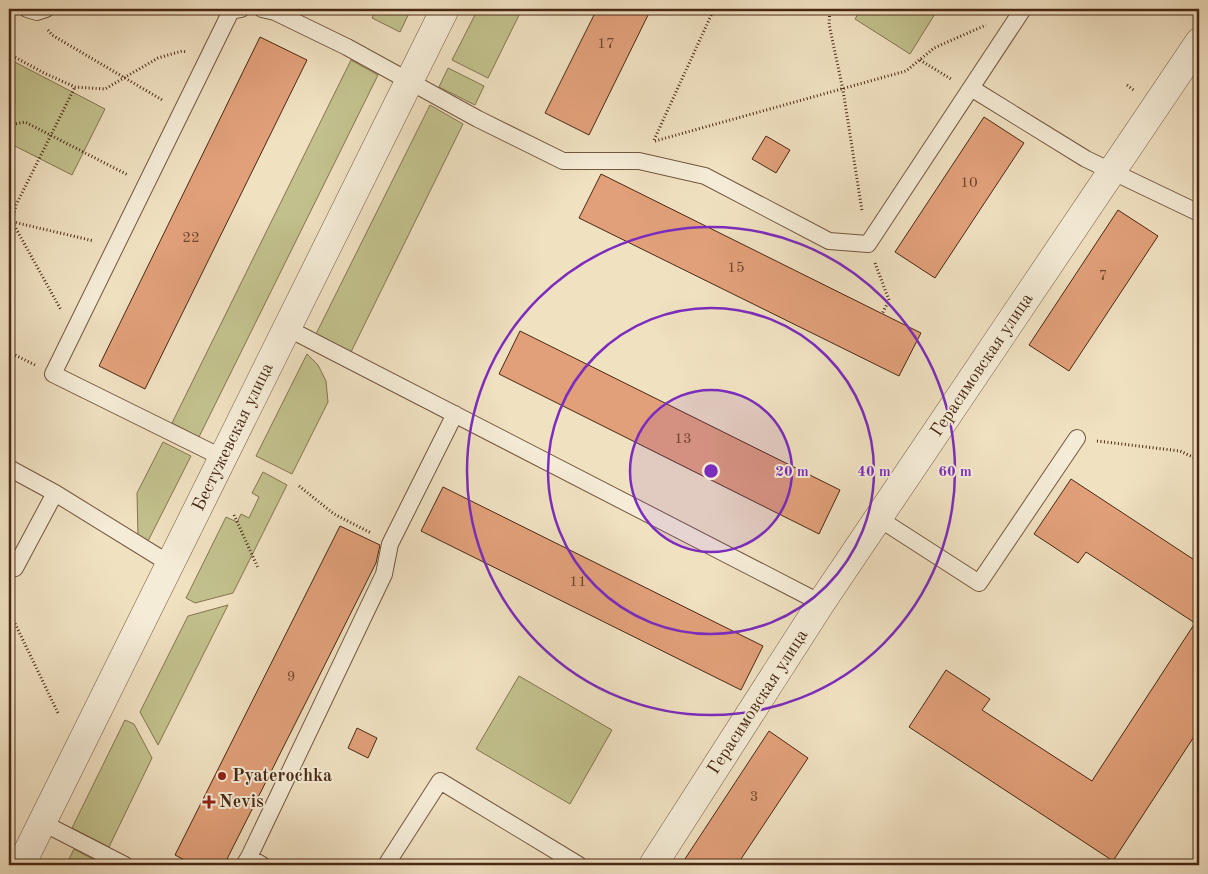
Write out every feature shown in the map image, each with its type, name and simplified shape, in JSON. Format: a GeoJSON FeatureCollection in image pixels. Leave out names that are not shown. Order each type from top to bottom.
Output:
{"type":"FeatureCollection","features":[{"type":"Feature","properties":{"kind":"street","name":"Бестужевская улица"},"geometry":{"type":"LineString","coordinates":[[21,865],[445,9]]}},
{"type":"Feature","properties":{"kind":"street","name":"Герасимовская улица"},"geometry":{"type":"LineString","coordinates":[[653,865],[821,603],[1199,42]]}},
{"type":"Feature","properties":{"kind":"lane"},"geometry":{"type":"LineString","coordinates":[[224,458],[54,374],[231,11],[241,9]]}},
{"type":"Feature","properties":{"kind":"lane"},"geometry":{"type":"LineString","coordinates":[[262,9],[275,12],[347,46],[478,119],[563,161],[639,160],[705,176],[829,241],[868,244],[1024,9]]}},
{"type":"Feature","properties":{"kind":"lane"},"geometry":{"type":"LineString","coordinates":[[971,88],[1086,159],[1199,213]]}},
{"type":"Feature","properties":{"kind":"lane"},"geometry":{"type":"LineString","coordinates":[[287,328],[821,603]]}},
{"type":"Feature","properties":{"kind":"lane"},"geometry":{"type":"LineString","coordinates":[[252,862],[384,574],[390,544],[455,414]]}},
{"type":"Feature","properties":{"kind":"lane"},"geometry":{"type":"LineString","coordinates":[[878,518],[979,583],[1077,438]]}},
{"type":"Feature","properties":{"kind":"lane"},"geometry":{"type":"LineString","coordinates":[[9,468],[55,493],[170,564]]}},
{"type":"Feature","properties":{"kind":"lane"},"geometry":{"type":"LineString","coordinates":[[9,569],[15,568],[55,493]]}},
{"type":"Feature","properties":{"kind":"lane"},"geometry":{"type":"LineString","coordinates":[[386,865],[440,781],[578,865]]}},
{"type":"Feature","properties":{"kind":"lane"},"geometry":{"type":"LineString","coordinates":[[43,823],[125,865]]}},
{"type":"Feature","properties":{"kind":"path"},"geometry":{"type":"LineString","coordinates":[[639,160],[654,141],[714,9]]}},
{"type":"Feature","properties":{"kind":"path"},"geometry":{"type":"LineString","coordinates":[[830,9],[829,24],[843,90],[868,244],[889,300],[882,314]]}},
{"type":"Feature","properties":{"kind":"path"},"geometry":{"type":"LineString","coordinates":[[37,10],[52,35],[182,112]]}},
{"type":"Feature","properties":{"kind":"path"},"geometry":{"type":"LineString","coordinates":[[654,141],[906,71],[934,48],[986,25]]}},
{"type":"Feature","properties":{"kind":"path"},"geometry":{"type":"LineString","coordinates":[[9,54],[44,73],[75,86],[105,89],[158,58],[182,51],[210,53]]}},
{"type":"Feature","properties":{"kind":"path"},"geometry":{"type":"LineString","coordinates":[[920,60],[961,85],[971,88]]}},
{"type":"Feature","properties":{"kind":"path"},"geometry":{"type":"LineString","coordinates":[[74,332],[10,222],[16,205],[75,86]]}},
{"type":"Feature","properties":{"kind":"path"},"geometry":{"type":"LineString","coordinates":[[9,125],[25,122],[146,185]]}},
{"type":"Feature","properties":{"kind":"path"},"geometry":{"type":"LineString","coordinates":[[9,216],[9,236]]}},
{"type":"Feature","properties":{"kind":"path"},"geometry":{"type":"LineString","coordinates":[[10,222],[116,246]]}},
{"type":"Feature","properties":{"kind":"path"},"geometry":{"type":"LineString","coordinates":[[9,352],[54,374]]}},
{"type":"Feature","properties":{"kind":"path"},"geometry":{"type":"LineString","coordinates":[[1077,438],[1180,452],[1199,460]]}},
{"type":"Feature","properties":{"kind":"path"},"geometry":{"type":"LineString","coordinates":[[299,486],[334,514],[390,544]]}},
{"type":"Feature","properties":{"kind":"path"},"geometry":{"type":"LineString","coordinates":[[234,516],[258,568]]}},
{"type":"Feature","properties":{"kind":"path"},"geometry":{"type":"LineString","coordinates":[[9,611],[58,713]]}},
{"type":"Feature","properties":{"kind":"shaded area"},"geometry":{"type":"Polygon","coordinates":[[[376,9],[411,9],[400,32],[372,18],[376,9]]]}},
{"type":"Feature","properties":{"kind":"shaded area"},"geometry":{"type":"Polygon","coordinates":[[[478,9],[522,9],[488,78],[452,60],[478,9]]]}},
{"type":"Feature","properties":{"kind":"shaded area"},"geometry":{"type":"Polygon","coordinates":[[[861,9],[938,9],[910,54],[855,19],[861,9]]]}},
{"type":"Feature","properties":{"kind":"shaded area"},"geometry":{"type":"Polygon","coordinates":[[[9,59],[105,109],[72,175],[9,143],[9,59]]]}},
{"type":"Feature","properties":{"kind":"shaded area"},"geometry":{"type":"Polygon","coordinates":[[[351,60],[378,75],[199,437],[172,423],[351,60]]]}},
{"type":"Feature","properties":{"kind":"shaded area"},"geometry":{"type":"Polygon","coordinates":[[[448,68],[484,86],[475,105],[439,87],[448,68]]]}},
{"type":"Feature","properties":{"kind":"shaded area"},"geometry":{"type":"Polygon","coordinates":[[[430,105],[463,124],[351,352],[316,334],[430,105]]]}},
{"type":"Feature","properties":{"kind":"shaded area"},"geometry":{"type":"Polygon","coordinates":[[[307,354],[318,365],[326,381],[328,402],[292,474],[256,456],[307,354]]]}},
{"type":"Feature","properties":{"kind":"shaded area"},"geometry":{"type":"Polygon","coordinates":[[[163,442],[191,456],[147,543],[138,537],[137,493],[163,442]]]}},
{"type":"Feature","properties":{"kind":"shaded area"},"geometry":{"type":"Polygon","coordinates":[[[263,472],[287,485],[233,593],[195,603],[186,598],[226,517],[237,522],[241,514],[249,518],[259,497],[252,493],[263,472]]]}},
{"type":"Feature","properties":{"kind":"shaded area"},"geometry":{"type":"Polygon","coordinates":[[[228,605],[158,745],[140,712],[188,616],[228,605]]]}},
{"type":"Feature","properties":{"kind":"shaded area"},"geometry":{"type":"Polygon","coordinates":[[[519,676],[612,730],[570,804],[476,749],[519,676]]]}},
{"type":"Feature","properties":{"kind":"shaded area"},"geometry":{"type":"Polygon","coordinates":[[[125,720],[134,724],[152,758],[109,847],[72,828],[125,720]]]}},
{"type":"Feature","properties":{"kind":"shaded area"},"geometry":{"type":"Polygon","coordinates":[[[74,849],[102,864],[102,865],[66,865],[74,849]]]}},
{"type":"Feature","properties":{"kind":"building"},"geometry":{"type":"Polygon","coordinates":[[[597,9],[651,9],[589,135],[545,113],[597,9]]]}},
{"type":"Feature","properties":{"kind":"building"},"geometry":{"type":"Polygon","coordinates":[[[260,37],[307,60],[145,389],[99,366],[260,37]]]}},
{"type":"Feature","properties":{"kind":"building"},"geometry":{"type":"Polygon","coordinates":[[[984,117],[1024,143],[935,278],[895,252],[984,117]]]}},
{"type":"Feature","properties":{"kind":"building"},"geometry":{"type":"Polygon","coordinates":[[[766,136],[790,150],[776,173],[752,159],[766,136]]]}},
{"type":"Feature","properties":{"kind":"building"},"geometry":{"type":"Polygon","coordinates":[[[601,174],[921,333],[899,376],[579,218],[601,174]]]}},
{"type":"Feature","properties":{"kind":"building"},"geometry":{"type":"Polygon","coordinates":[[[1118,210],[1158,236],[1069,371],[1029,345],[1118,210]]]}},
{"type":"Feature","properties":{"kind":"building"},"geometry":{"type":"Polygon","coordinates":[[[520,331],[840,490],[819,534],[499,374],[520,331]]]}},
{"type":"Feature","properties":{"kind":"building"},"geometry":{"type":"Polygon","coordinates":[[[1071,479],[1199,563],[1199,729],[1113,861],[909,727],[946,670],[990,699],[982,710],[1092,781],[1195,623],[1086,552],[1078,563],[1034,534],[1071,479]]]}},
{"type":"Feature","properties":{"kind":"building"},"geometry":{"type":"Polygon","coordinates":[[[443,487],[763,646],[741,690],[421,531],[443,487]]]}},
{"type":"Feature","properties":{"kind":"building"},"geometry":{"type":"Polygon","coordinates":[[[340,526],[380,545],[376,563],[224,865],[194,865],[175,855],[340,526]]]}},
{"type":"Feature","properties":{"kind":"building"},"geometry":{"type":"Polygon","coordinates":[[[357,728],[377,738],[368,758],[348,748],[357,728]]]}},
{"type":"Feature","properties":{"kind":"building"},"geometry":{"type":"Polygon","coordinates":[[[769,731],[808,758],[737,865],[681,865],[769,731]]]}},
{"type":"Feature","properties":{"kind":"place","name":"Pyaterochka"},"geometry":{"type":"Point","coordinates":[222,776]}},
{"type":"Feature","properties":{"kind":"place","name":"Nevis"},"geometry":{"type":"Point","coordinates":[209,802]}}]}
